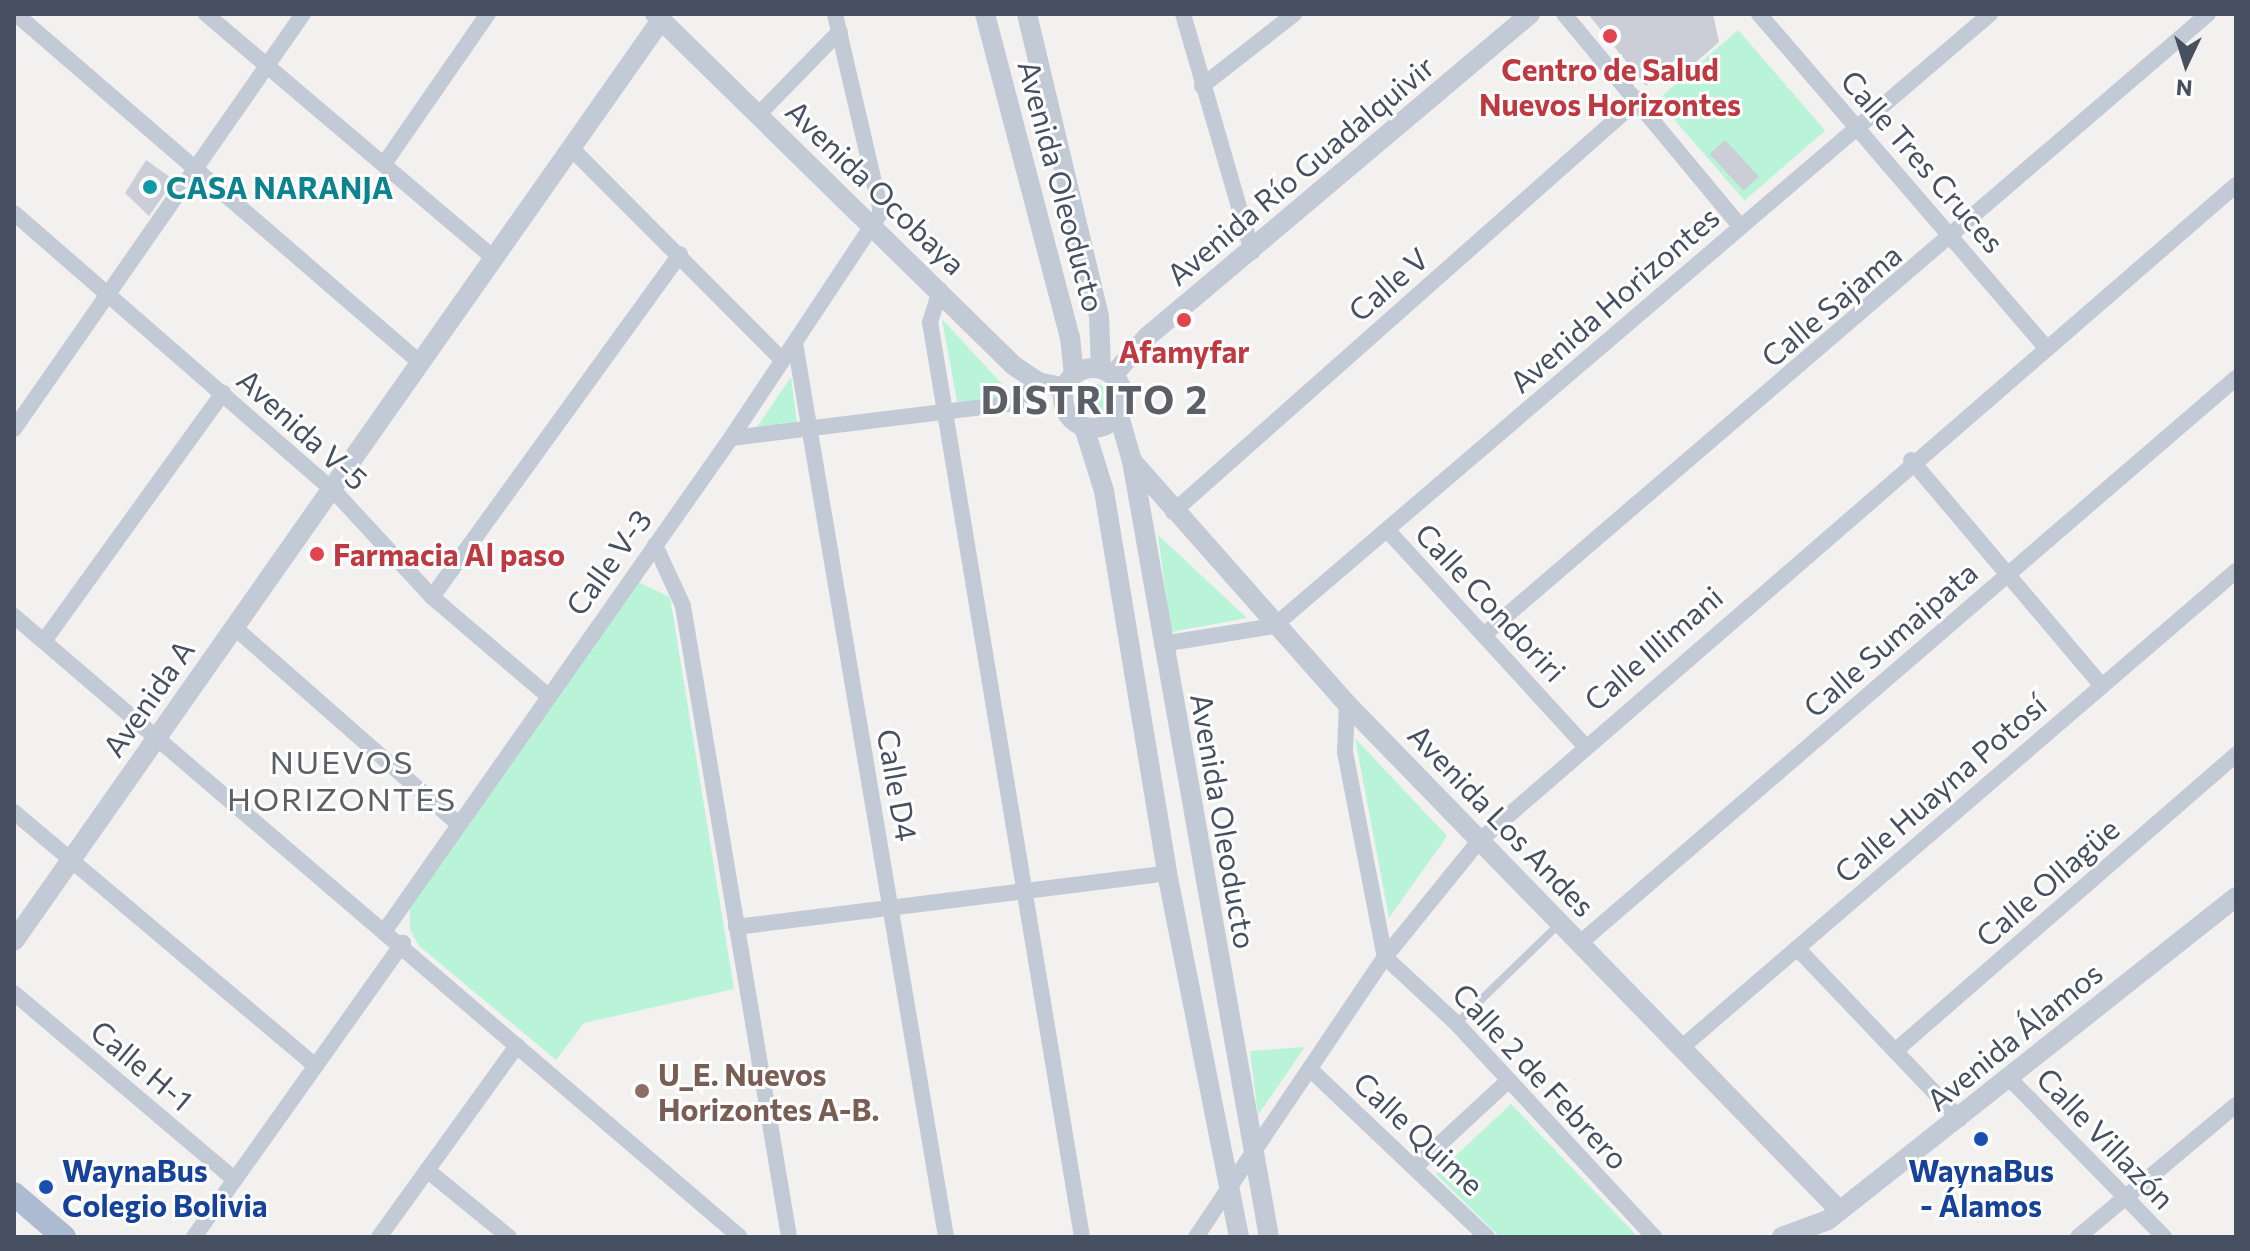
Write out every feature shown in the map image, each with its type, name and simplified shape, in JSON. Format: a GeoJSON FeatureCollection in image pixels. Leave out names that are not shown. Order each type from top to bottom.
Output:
{"type":"FeatureCollection","features":[{"type":"Feature","properties":{"kind":"main road"},"geometry":{"type":"LineString","coordinates":[[14,1194],[64,1237]]}},
{"type":"Feature","properties":{"kind":"street"},"geometry":{"type":"LineString","coordinates":[[16,14],[196,166],[417,360]]}},
{"type":"Feature","properties":{"kind":"street"},"geometry":{"type":"LineString","coordinates":[[206,14],[494,258]]}},
{"type":"Feature","properties":{"kind":"street"},"geometry":{"type":"LineString","coordinates":[[14,429],[303,14]]}},
{"type":"Feature","properties":{"kind":"street"},"geometry":{"type":"LineString","coordinates":[[384,164],[488,14]]}},
{"type":"Feature","properties":{"kind":"street"},"geometry":{"type":"LineString","coordinates":[[835,14],[882,200],[872,226]]}},
{"type":"Feature","properties":{"kind":"street","name":"Avenida Oleoducto"},"geometry":{"type":"LineString","coordinates":[[985,14],[1070,337],[1069,381]]}},
{"type":"Feature","properties":{"kind":"street","name":"Avenida Oleoducto"},"geometry":{"type":"LineString","coordinates":[[1027,14],[1099,317],[1107,372]]}},
{"type":"Feature","properties":{"kind":"street"},"geometry":{"type":"LineString","coordinates":[[1183,14],[1252,252]]}},
{"type":"Feature","properties":{"kind":"street"},"geometry":{"type":"LineString","coordinates":[[1202,86],[1294,14]]}},
{"type":"Feature","properties":{"kind":"street","name":"Avenida Río Guadalquivir"},"geometry":{"type":"LineString","coordinates":[[1107,372],[1530,14]]}},
{"type":"Feature","properties":{"kind":"street"},"geometry":{"type":"LineString","coordinates":[[1564,14],[1639,99],[1740,226]]}},
{"type":"Feature","properties":{"kind":"street","name":"Avenida Horizontes"},"geometry":{"type":"LineString","coordinates":[[1274,626],[1389,532],[1740,226],[1990,14]]}},
{"type":"Feature","properties":{"kind":"street","name":"Calle Sajama"},"geometry":{"type":"LineString","coordinates":[[1486,633],[1955,237],[2208,14]]}},
{"type":"Feature","properties":{"kind":"street","name":"Calle Tres Cruces"},"geometry":{"type":"LineString","coordinates":[[1764,16],[1856,129],[1955,237],[2044,345]]}},
{"type":"Feature","properties":{"kind":"street","name":"Avenida Ocobaya"},"geometry":{"type":"LineString","coordinates":[[658,17],[872,226],[1038,382]]}},
{"type":"Feature","properties":{"kind":"street","name":"Avenida A"},"geometry":{"type":"LineString","coordinates":[[14,941],[234,627],[334,491],[417,360],[494,258],[658,17]]}},
{"type":"Feature","properties":{"kind":"street"},"geometry":{"type":"LineString","coordinates":[[758,115],[840,31]]}},
{"type":"Feature","properties":{"kind":"street","name":"Calle V"},"geometry":{"type":"LineString","coordinates":[[1173,512],[1639,99]]}},
{"type":"Feature","properties":{"kind":"street"},"geometry":{"type":"LineString","coordinates":[[571,148],[680,254],[782,360]]}},
{"type":"Feature","properties":{"kind":"street","name":"Calle Illimani"},"geometry":{"type":"LineString","coordinates":[[1196,1237],[1312,1071],[1385,957],[1479,841],[1584,745],[1911,460],[2236,185]]}},
{"type":"Feature","properties":{"kind":"street","name":"Avenida V-5"},"geometry":{"type":"LineString","coordinates":[[14,213],[334,491],[432,597],[546,694]]}},
{"type":"Feature","properties":{"kind":"street","name":"Calle V-3"},"geometry":{"type":"LineString","coordinates":[[386,929],[546,694],[731,438],[872,226]]}},
{"type":"Feature","properties":{"kind":"street"},"geometry":{"type":"LineString","coordinates":[[432,597],[680,254]]}},
{"type":"Feature","properties":{"kind":"street"},"geometry":{"type":"LineString","coordinates":[[940,290],[930,322],[1082,1237]]}},
{"type":"Feature","properties":{"kind":"street","name":"Calle D4"},"geometry":{"type":"LineString","coordinates":[[795,343],[946,1237]]}},
{"type":"Feature","properties":{"kind":"street"},"geometry":{"type":"LineString","coordinates":[[731,438],[945,416],[1017,403],[1038,382],[1069,381],[1107,372],[1124,394],[1119,416],[1097,429],[1084,427]]}},
{"type":"Feature","properties":{"kind":"street","name":"Calle Sumaipata"},"geometry":{"type":"LineString","coordinates":[[1580,943],[2236,378]]}},
{"type":"Feature","properties":{"kind":"street"},"geometry":{"type":"LineString","coordinates":[[1069,381],[1064,407],[1084,427],[1104,491],[1167,873],[1239,1237]]}},
{"type":"Feature","properties":{"kind":"street"},"geometry":{"type":"LineString","coordinates":[[44,641],[223,393]]}},
{"type":"Feature","properties":{"kind":"street","name":"Avenida Oleoducto"},"geometry":{"type":"LineString","coordinates":[[1119,416],[1132,461],[1269,1237]]}},
{"type":"Feature","properties":{"kind":"street"},"geometry":{"type":"LineString","coordinates":[[1911,460],[2102,686]]}},
{"type":"Feature","properties":{"kind":"street","name":"Avenida Los Andes"},"geometry":{"type":"LineString","coordinates":[[1132,461],[1274,626],[1479,841],[1562,921],[1681,1048],[1831,1223]]}},
{"type":"Feature","properties":{"kind":"street","name":"Calle Condoriri"},"geometry":{"type":"LineString","coordinates":[[1389,532],[1486,633],[1584,745]]}},
{"type":"Feature","properties":{"kind":"street"},"geometry":{"type":"LineString","coordinates":[[655,545],[683,606],[789,1237]]}},
{"type":"Feature","properties":{"kind":"street","name":"Calle Huayna Potosí"},"geometry":{"type":"LineString","coordinates":[[1681,1048],[2236,571]]}},
{"type":"Feature","properties":{"kind":"street"},"geometry":{"type":"LineString","coordinates":[[14,616],[403,943],[517,1046],[740,1237]]}},
{"type":"Feature","properties":{"kind":"street"},"geometry":{"type":"LineString","coordinates":[[1162,644],[1274,626]]}},
{"type":"Feature","properties":{"kind":"street"},"geometry":{"type":"LineString","coordinates":[[234,627],[457,823]]}},
{"type":"Feature","properties":{"kind":"street"},"geometry":{"type":"LineString","coordinates":[[1347,704],[1345,752],[1385,957]]}},
{"type":"Feature","properties":{"kind":"street","name":"Calle Ollagüe"},"geometry":{"type":"LineString","coordinates":[[1895,1051],[2236,755]]}},
{"type":"Feature","properties":{"kind":"street"},"geometry":{"type":"LineString","coordinates":[[14,812],[314,1065]]}},
{"type":"Feature","properties":{"kind":"street"},"geometry":{"type":"LineString","coordinates":[[736,927],[1167,873]]}},
{"type":"Feature","properties":{"kind":"street","name":"Avenida Álamos"},"geometry":{"type":"LineString","coordinates":[[1782,1237],[1831,1223],[2236,897]]}},
{"type":"Feature","properties":{"kind":"street"},"geometry":{"type":"LineString","coordinates":[[194,1237],[403,943]]}},
{"type":"Feature","properties":{"kind":"street"},"geometry":{"type":"LineString","coordinates":[[1797,948],[1960,1119]]}},
{"type":"Feature","properties":{"kind":"street","name":"Calle 2 de Febrero"},"geometry":{"type":"LineString","coordinates":[[1385,957],[1456,1023],[1654,1237]]}},
{"type":"Feature","properties":{"kind":"street","name":"Calle H-1"},"geometry":{"type":"LineString","coordinates":[[14,993],[235,1180]]}},
{"type":"Feature","properties":{"kind":"street"},"geometry":{"type":"LineString","coordinates":[[379,1237],[517,1046]]}},
{"type":"Feature","properties":{"kind":"street","name":"Calle Quime"},"geometry":{"type":"LineString","coordinates":[[1312,1071],[1417,1165],[1487,1237]]}},
{"type":"Feature","properties":{"kind":"street","name":"Calle Villazón"},"geometry":{"type":"LineString","coordinates":[[2009,1078],[2164,1237]]}},
{"type":"Feature","properties":{"kind":"street"},"geometry":{"type":"LineString","coordinates":[[1417,1165],[1509,1080]]}},
{"type":"Feature","properties":{"kind":"street"},"geometry":{"type":"LineString","coordinates":[[2078,1237],[2236,1105]]}},
{"type":"Feature","properties":{"kind":"street"},"geometry":{"type":"LineString","coordinates":[[427,1170],[509,1237]]}},
{"type":"Feature","properties":{"kind":"lane"},"geometry":{"type":"LineString","coordinates":[[1456,1023],[1562,921]]}},
{"type":"Feature","properties":{"kind":"green space"},"geometry":{"type":"Polygon","coordinates":[[[1738,30],[1825,130],[1745,201],[1657,100],[1738,30]]]}},
{"type":"Feature","properties":{"kind":"green space"},"geometry":{"type":"Polygon","coordinates":[[[942,319],[1015,398],[957,402],[942,319]]]}},
{"type":"Feature","properties":{"kind":"green space"},"geometry":{"type":"Polygon","coordinates":[[[791,377],[797,423],[755,430],[791,377]]]}},
{"type":"Feature","properties":{"kind":"green space"},"geometry":{"type":"Polygon","coordinates":[[[1095,384],[1101,385],[1109,393],[1109,405],[1101,413],[1095,414],[1089,413],[1081,405],[1080,399],[1081,393],[1089,385],[1095,384]]]}},
{"type":"Feature","properties":{"kind":"green space"},"geometry":{"type":"Polygon","coordinates":[[[1158,535],[1247,618],[1171,632],[1158,535]]]}},
{"type":"Feature","properties":{"kind":"green space"},"geometry":{"type":"Polygon","coordinates":[[[638,582],[670,597],[734,989],[584,1023],[556,1060],[419,946],[410,929],[410,900],[638,582]]]}},
{"type":"Feature","properties":{"kind":"green space"},"geometry":{"type":"Polygon","coordinates":[[[1355,738],[1447,836],[1389,918],[1355,738]]]}},
{"type":"Feature","properties":{"kind":"green space"},"geometry":{"type":"Polygon","coordinates":[[[1305,1047],[1258,1115],[1250,1051],[1305,1047]]]}},
{"type":"Feature","properties":{"kind":"green space"},"geometry":{"type":"Polygon","coordinates":[[[1511,1104],[1638,1237],[1500,1237],[1436,1174],[1511,1104]]]}},
{"type":"Feature","properties":{"kind":"building"},"geometry":{"type":"Polygon","coordinates":[[[1588,14],[1713,14],[1719,42],[1688,69],[1678,57],[1646,86],[1588,14]]]}},
{"type":"Feature","properties":{"kind":"building"},"geometry":{"type":"Polygon","coordinates":[[[1725,140],[1759,177],[1744,191],[1710,154],[1725,140]]]}},
{"type":"Feature","properties":{"kind":"building","name":"CASA NARANJA"},"geometry":{"type":"Polygon","coordinates":[[[146,160],[174,180],[149,216],[125,193],[146,160]]]}},
{"type":"Feature","properties":{"kind":"place","name":"Centro de Salud Nuevos Horizontes"},"geometry":{"type":"Point","coordinates":[1610,36]}},
{"type":"Feature","properties":{"kind":"place","name":"CASA NARANJA"},"geometry":{"type":"Point","coordinates":[150,187]}},
{"type":"Feature","properties":{"kind":"place","name":"Afamyfar"},"geometry":{"type":"Point","coordinates":[1184,320]}},
{"type":"Feature","properties":{"kind":"place","name":"Farmacia Al paso"},"geometry":{"type":"Point","coordinates":[317,554]}},
{"type":"Feature","properties":{"kind":"place","name":"U_E. Nuevos Horizontes A-B."},"geometry":{"type":"Point","coordinates":[642,1091]}},
{"type":"Feature","properties":{"kind":"place","name":"WaynaBus - Álamos"},"geometry":{"type":"Point","coordinates":[1981,1139]}},
{"type":"Feature","properties":{"kind":"place","name":"WaynaBus Colegio Bolivia"},"geometry":{"type":"Point","coordinates":[46,1187]}},
{"type":"Feature","properties":{"kind":"district","name":"DISTRITO 2"},"geometry":{"type":"Point","coordinates":[1095,399]}},
{"type":"Feature","properties":{"kind":"district","name":"NUEVOS HORIZONTES"},"geometry":{"type":"Point","coordinates":[342,780]}}]}
